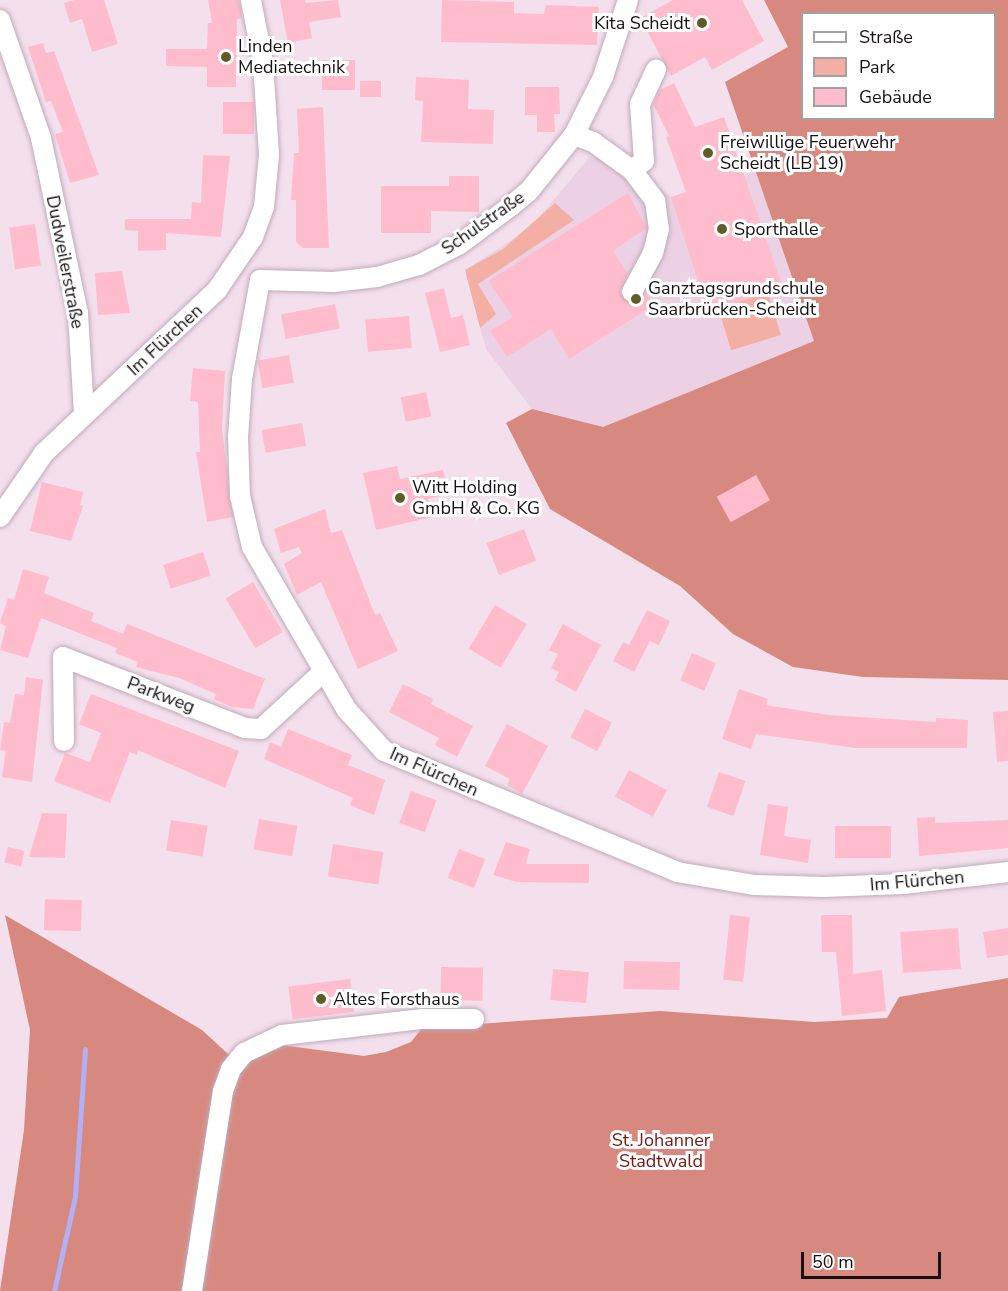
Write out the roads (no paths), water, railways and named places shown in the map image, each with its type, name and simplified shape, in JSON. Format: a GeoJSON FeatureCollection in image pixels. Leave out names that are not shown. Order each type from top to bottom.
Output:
{"type":"FeatureCollection","features":[{"type":"Feature","properties":{"kind":"street","name":"Im Flürchen"},"geometry":{"type":"LineString","coordinates":[[84,415],[196,311],[240,260],[264,207],[269,155],[263,62],[251,0]]}},
{"type":"Feature","properties":{"kind":"street","name":"Schulstraße"},"geometry":{"type":"LineString","coordinates":[[260,280],[345,280],[377,277],[419,265],[460,244],[511,206],[529,191],[574,135],[603,77],[628,0]]}},
{"type":"Feature","properties":{"kind":"street","name":"Dudweilerstraße"},"geometry":{"type":"LineString","coordinates":[[0,20],[45,160],[78,313],[84,415]]}},
{"type":"Feature","properties":{"kind":"street"},"geometry":{"type":"LineString","coordinates":[[632,171],[644,161],[640,104],[656,70]]}},
{"type":"Feature","properties":{"kind":"street"},"geometry":{"type":"LineString","coordinates":[[574,135],[593,142],[632,171],[655,201],[659,229],[653,253],[632,291]]}},
{"type":"Feature","properties":{"kind":"street"},"geometry":{"type":"LineString","coordinates":[[240,260],[260,280]]}},
{"type":"Feature","properties":{"kind":"street","name":"Im Flürchen"},"geometry":{"type":"LineString","coordinates":[[260,280],[242,379],[240,496],[252,547],[347,710],[384,751],[677,872],[755,885],[824,887],[903,884],[1008,872]]}},
{"type":"Feature","properties":{"kind":"street"},"geometry":{"type":"LineString","coordinates":[[0,518],[44,453],[84,415]]}},
{"type":"Feature","properties":{"kind":"street","name":"Parkweg"},"geometry":{"type":"LineString","coordinates":[[64,741],[63,657],[245,728],[261,729],[323,672]]}},
{"type":"Feature","properties":{"kind":"street"},"geometry":{"type":"LineString","coordinates":[[192,1291],[223,1091],[231,1069],[244,1053],[282,1035],[423,1019],[474,1019]]}},
{"type":"Feature","properties":{"kind":"waterway"},"geometry":{"type":"LineString","coordinates":[[54,1291],[75,1196],[85,1049]]}},
{"type":"Feature","properties":{"kind":"place","name":"Kita Scheidt"},"geometry":{"type":"Point","coordinates":[702,23]}},
{"type":"Feature","properties":{"kind":"place","name":"Linden Mediatechnik"},"geometry":{"type":"Point","coordinates":[226,57]}},
{"type":"Feature","properties":{"kind":"place","name":"Freiwillige Feuerwehr Scheidt (LB 19)"},"geometry":{"type":"Point","coordinates":[708,153]}},
{"type":"Feature","properties":{"kind":"place","name":"Sporthalle"},"geometry":{"type":"Point","coordinates":[722,229]}},
{"type":"Feature","properties":{"kind":"place","name":"Ganztagsgrundschule Saarbrücken-Scheidt"},"geometry":{"type":"Point","coordinates":[636,299]}},
{"type":"Feature","properties":{"kind":"place","name":"Witt Holding GmbH & Co. KG"},"geometry":{"type":"Point","coordinates":[400,498]}},
{"type":"Feature","properties":{"kind":"place","name":"Altes Forsthaus"},"geometry":{"type":"Point","coordinates":[321,999]}},
{"type":"Feature","properties":{"kind":"park label","name":"St. Johanner Stadtwald"},"geometry":{"type":"Point","coordinates":[661,1151]}}]}
